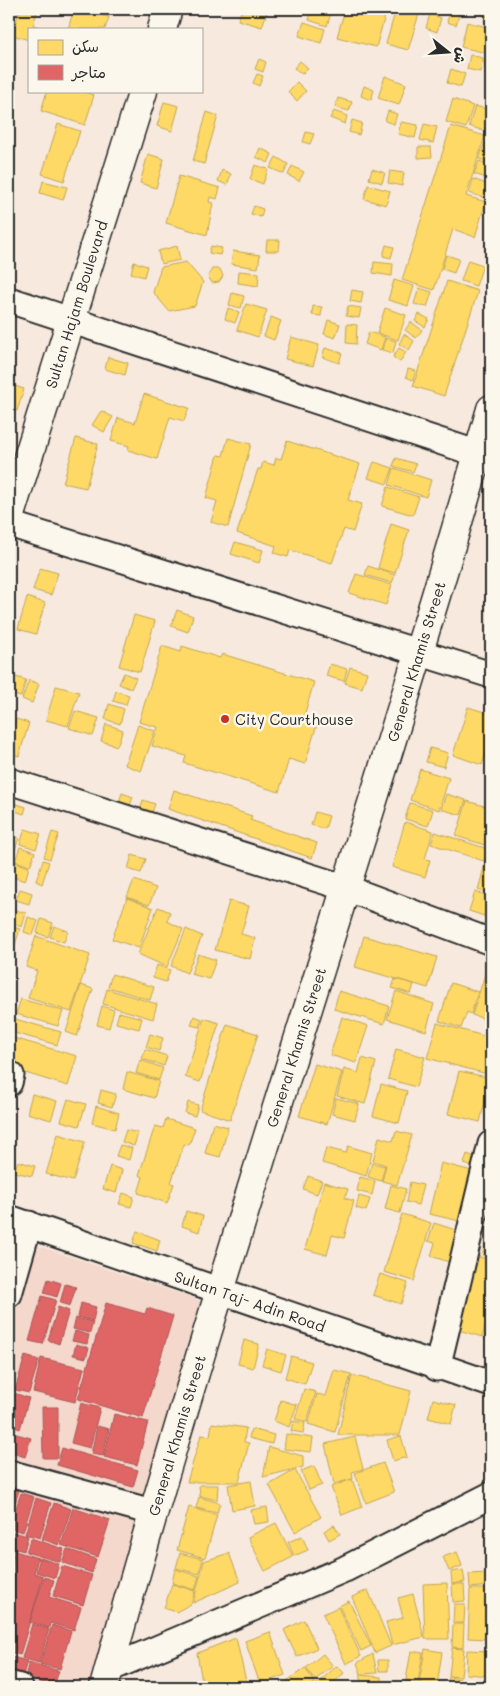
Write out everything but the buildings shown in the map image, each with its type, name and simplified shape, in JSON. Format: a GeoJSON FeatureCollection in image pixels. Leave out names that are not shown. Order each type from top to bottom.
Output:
{"type":"FeatureCollection","features":[{"type":"Feature","properties":{"kind":"main road"},"geometry":{"type":"LineString","coordinates":[[162,28],[168,9]]}},
{"type":"Feature","properties":{"kind":"main road","name":"Sultan Hajam Boulevard"},"geometry":{"type":"LineString","coordinates":[[9,518],[142,92]]}},
{"type":"Feature","properties":{"kind":"main road","name":"General Khamis Street"},"geometry":{"type":"LineString","coordinates":[[106,1678],[152,1512],[219,1289],[419,653],[485,456],[491,409]]}},
{"type":"Feature","properties":{"kind":"street"},"geometry":{"type":"LineString","coordinates":[[9,300],[485,456]]}},
{"type":"Feature","properties":{"kind":"street"},"geometry":{"type":"LineString","coordinates":[[9,524],[491,675]]}},
{"type":"Feature","properties":{"kind":"street"},"geometry":{"type":"LineString","coordinates":[[9,782],[346,888],[491,942]]}},
{"type":"Feature","properties":{"kind":"street"},"geometry":{"type":"LineString","coordinates":[[438,1368],[491,1144]]}},
{"type":"Feature","properties":{"kind":"street"},"geometry":{"type":"LineString","coordinates":[[9,1294],[19,1221]]}},
{"type":"Feature","properties":{"kind":"street","name":"Sultan Taj- Adin Road"},"geometry":{"type":"LineString","coordinates":[[19,1221],[219,1289],[438,1368],[491,1384]]}},
{"type":"Feature","properties":{"kind":"street"},"geometry":{"type":"LineString","coordinates":[[9,1472],[152,1512]]}},
{"type":"Feature","properties":{"kind":"street"},"geometry":{"type":"LineString","coordinates":[[106,1678],[345,1569],[491,1495]]}},
{"type":"Feature","properties":{"kind":"street"},"geometry":{"type":"LineString","coordinates":[[9,1684],[20,1687]]}},
{"type":"Feature","properties":{"kind":"shaded area"},"geometry":{"type":"Polygon","coordinates":[[[9,1236],[210,1304],[92,1687],[9,1687],[9,1236]]]}},
{"type":"Feature","properties":{"kind":"place","name":"City Courthouse"},"geometry":{"type":"Point","coordinates":[225,719]}}]}
